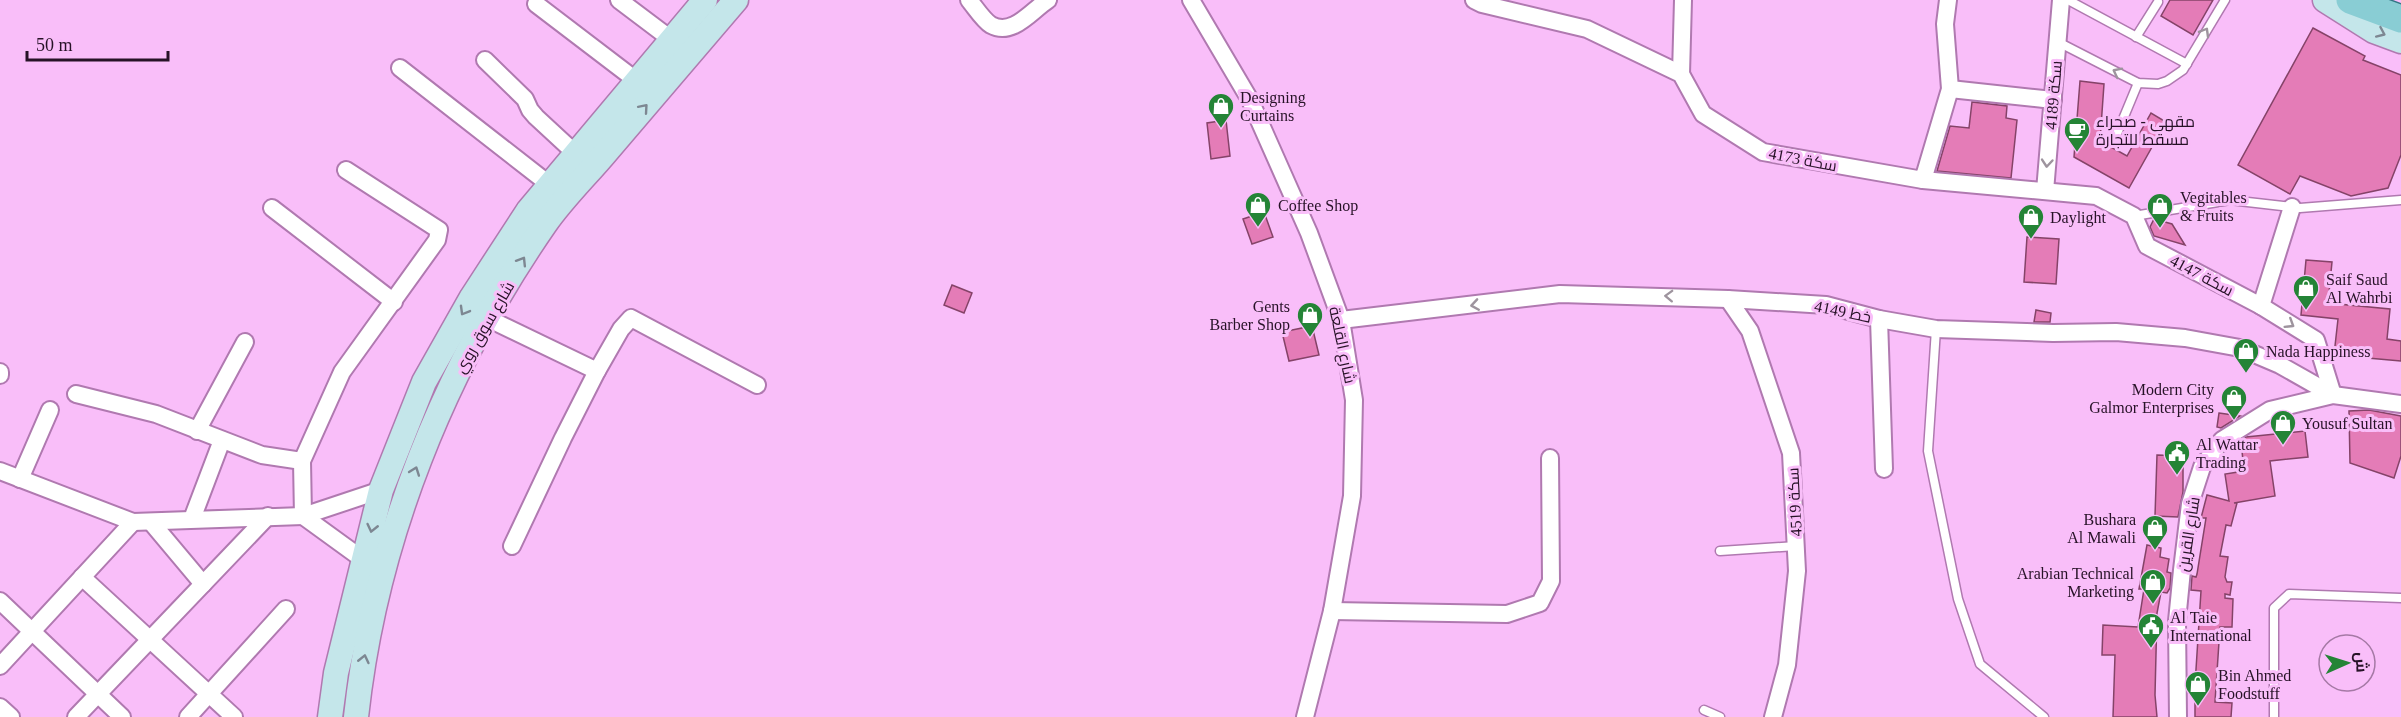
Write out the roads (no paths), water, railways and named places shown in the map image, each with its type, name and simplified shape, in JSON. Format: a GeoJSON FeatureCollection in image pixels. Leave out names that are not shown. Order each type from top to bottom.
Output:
{"type":"FeatureCollection","features":[{"type":"Feature","properties":{"kind":"main road","name":"شارع سوق روي"},"geometry":{"type":"LineString","coordinates":[[329,716],[336,673],[381,490],[424,382],[528,210],[705,0]]}},
{"type":"Feature","properties":{"kind":"main road","name":"شارع سوق روي"},"geometry":{"type":"LineString","coordinates":[[356,717],[360,674],[384,571],[414,471],[449,386],[487,318],[546,222],[736,0]]}},
{"type":"Feature","properties":{"kind":"main road"},"geometry":{"type":"LineString","coordinates":[[2325,0],[2374,31],[2401,42]]}},
{"type":"Feature","properties":{"kind":"main road"},"geometry":{"type":"LineString","coordinates":[[2350,0],[2401,19]]}},
{"type":"Feature","properties":{"kind":"main road"},"geometry":{"type":"LineString","coordinates":[[2396,0],[2401,3]]}},
{"type":"Feature","properties":{"kind":"street"},"geometry":{"type":"LineString","coordinates":[[619,0],[672,40]]}},
{"type":"Feature","properties":{"kind":"street"},"geometry":{"type":"LineString","coordinates":[[969,0],[992,25],[1006,27],[1018,25],[1035,8],[1048,0]]}},
{"type":"Feature","properties":{"kind":"street","name":"شارع القلعة"},"geometry":{"type":"LineString","coordinates":[[1191,0],[1250,100],[1309,233],[1341,320],[1354,400],[1352,496],[1332,611],[1305,717]]}},
{"type":"Feature","properties":{"kind":"street"},"geometry":{"type":"LineString","coordinates":[[1474,0],[1482,4],[1587,29],[1682,74],[1683,0]]}},
{"type":"Feature","properties":{"kind":"street"},"geometry":{"type":"LineString","coordinates":[[1923,180],[1950,88],[1945,24],[1948,0]]}},
{"type":"Feature","properties":{"kind":"street","name":"سكة 4189"},"geometry":{"type":"LineString","coordinates":[[2045,191],[2061,0]]}},
{"type":"Feature","properties":{"kind":"street"},"geometry":{"type":"LineString","coordinates":[[536,4],[637,81]]}},
{"type":"Feature","properties":{"kind":"street"},"geometry":{"type":"LineString","coordinates":[[485,60],[525,99],[536,117],[576,154]]}},
{"type":"Feature","properties":{"kind":"street"},"geometry":{"type":"LineString","coordinates":[[400,68],[550,185]]}},
{"type":"Feature","properties":{"kind":"street","name":"سكة 4173"},"geometry":{"type":"LineString","coordinates":[[1682,74],[1703,114],[1763,152],[1923,180],[2045,191]]}},
{"type":"Feature","properties":{"kind":"street"},"geometry":{"type":"LineString","coordinates":[[1950,88],[2053,100]]}},
{"type":"Feature","properties":{"kind":"street"},"geometry":{"type":"LineString","coordinates":[[303,516],[302,461],[342,372],[437,240],[439,230],[346,170]]}},
{"type":"Feature","properties":{"kind":"street"},"geometry":{"type":"LineString","coordinates":[[2045,191],[2096,196],[2133,216]]}},
{"type":"Feature","properties":{"kind":"street"},"geometry":{"type":"LineString","coordinates":[[2261,306],[2292,207]]}},
{"type":"Feature","properties":{"kind":"street"},"geometry":{"type":"LineString","coordinates":[[272,208],[394,302]]}},
{"type":"Feature","properties":{"kind":"street","name":"سكة 4147"},"geometry":{"type":"LineString","coordinates":[[2133,216],[2147,246],[2261,306],[2316,340],[2334,394]]}},
{"type":"Feature","properties":{"kind":"street","name":"4149 خط"},"geometry":{"type":"LineString","coordinates":[[1341,320],[1560,294],[1728,299],[1826,305],[1879,319],[1936,329],[2053,333],[2116,332],[2186,338],[2240,348],[2280,365],[2334,394]]}},
{"type":"Feature","properties":{"kind":"street","name":"سكة 4519"},"geometry":{"type":"LineString","coordinates":[[1728,299],[1750,331],[1791,453],[1797,571],[1787,664],[1773,717]]}},
{"type":"Feature","properties":{"kind":"street"},"geometry":{"type":"LineString","coordinates":[[487,318],[597,371]]}},
{"type":"Feature","properties":{"kind":"street"},"geometry":{"type":"LineString","coordinates":[[512,546],[562,438],[621,329],[631,318],[757,386]]}},
{"type":"Feature","properties":{"kind":"street"},"geometry":{"type":"LineString","coordinates":[[1879,319],[1884,469]]}},
{"type":"Feature","properties":{"kind":"street"},"geometry":{"type":"LineString","coordinates":[[197,431],[245,342]]}},
{"type":"Feature","properties":{"kind":"street"},"geometry":{"type":"LineString","coordinates":[[76,394],[156,414],[262,454],[302,461]]}},
{"type":"Feature","properties":{"kind":"street","name":"شارع القرين"},"geometry":{"type":"LineString","coordinates":[[2178,717],[2178,621],[2182,570],[2190,504],[2202,467],[2222,440],[2270,410],[2334,394],[2401,404]]}},
{"type":"Feature","properties":{"kind":"street"},"geometry":{"type":"LineString","coordinates":[[20,479],[50,410]]}},
{"type":"Feature","properties":{"kind":"street"},"geometry":{"type":"LineString","coordinates":[[192,519],[222,440]]}},
{"type":"Feature","properties":{"kind":"street"},"geometry":{"type":"LineString","coordinates":[[1332,611],[1507,614],[1540,603],[1551,581],[1550,458]]}},
{"type":"Feature","properties":{"kind":"street"},"geometry":{"type":"LineString","coordinates":[[0,471],[133,522],[303,516],[381,490]]}},
{"type":"Feature","properties":{"kind":"street"},"geometry":{"type":"LineString","coordinates":[[76,717],[268,516]]}},
{"type":"Feature","properties":{"kind":"street"},"geometry":{"type":"LineString","coordinates":[[303,516],[365,561]]}},
{"type":"Feature","properties":{"kind":"street"},"geometry":{"type":"LineString","coordinates":[[0,666],[133,522]]}},
{"type":"Feature","properties":{"kind":"street"},"geometry":{"type":"LineString","coordinates":[[151,522],[203,584]]}},
{"type":"Feature","properties":{"kind":"street"},"geometry":{"type":"LineString","coordinates":[[82,577],[234,717]]}},
{"type":"Feature","properties":{"kind":"street"},"geometry":{"type":"LineString","coordinates":[[0,601],[122,717]]}},
{"type":"Feature","properties":{"kind":"street"},"geometry":{"type":"LineString","coordinates":[[188,717],[286,609]]}},
{"type":"Feature","properties":{"kind":"street"},"geometry":{"type":"LineString","coordinates":[[0,707],[11,717]]}},
{"type":"Feature","properties":{"kind":"lane"},"geometry":{"type":"LineString","coordinates":[[2068,0],[2187,64]]}},
{"type":"Feature","properties":{"kind":"lane"},"geometry":{"type":"LineString","coordinates":[[2058,42],[2138,83],[2158,84],[2183,70],[2225,0]]}},
{"type":"Feature","properties":{"kind":"lane"},"geometry":{"type":"LineString","coordinates":[[2136,37],[2158,2]]}},
{"type":"Feature","properties":{"kind":"lane"},"geometry":{"type":"LineString","coordinates":[[2116,136],[2138,83]]}},
{"type":"Feature","properties":{"kind":"lane"},"geometry":{"type":"LineString","coordinates":[[2133,216],[2230,200],[2292,207],[2401,200]]}},
{"type":"Feature","properties":{"kind":"lane"},"geometry":{"type":"LineString","coordinates":[[1936,329],[1928,451],[1958,599],[1980,664],[2044,717]]}},
{"type":"Feature","properties":{"kind":"lane"},"geometry":{"type":"LineString","coordinates":[[1720,551],[1796,546]]}},
{"type":"Feature","properties":{"kind":"lane"},"geometry":{"type":"LineString","coordinates":[[2274,717],[2274,608],[2289,594],[2401,598]]}},
{"type":"Feature","properties":{"kind":"lane"},"geometry":{"type":"LineString","coordinates":[[1704,710],[1720,717]]}},
{"type":"Feature","properties":{"kind":"place","name":"Designing Curtains"},"geometry":{"type":"Point","coordinates":[1221,129]}},
{"type":"Feature","properties":{"kind":"place","name":"مقهى - صحراء مسقط للتجارة"},"geometry":{"type":"Point","coordinates":[2077,153]}},
{"type":"Feature","properties":{"kind":"place","name":"Coffee Shop"},"geometry":{"type":"Point","coordinates":[1258,228]}},
{"type":"Feature","properties":{"kind":"place","name":"Vegitables & Fruits"},"geometry":{"type":"Point","coordinates":[2160,229]}},
{"type":"Feature","properties":{"kind":"place","name":"Daylight"},"geometry":{"type":"Point","coordinates":[2031,240]}},
{"type":"Feature","properties":{"kind":"place","name":"Saif Saud Al Wahrbi"},"geometry":{"type":"Point","coordinates":[2306,311]}},
{"type":"Feature","properties":{"kind":"place","name":"Gents Barber Shop"},"geometry":{"type":"Point","coordinates":[1310,338]}},
{"type":"Feature","properties":{"kind":"place","name":"Nada Happiness"},"geometry":{"type":"Point","coordinates":[2246,374]}},
{"type":"Feature","properties":{"kind":"place","name":"Modern City Galmor Enterprises"},"geometry":{"type":"Point","coordinates":[2234,421]}},
{"type":"Feature","properties":{"kind":"place","name":"Yousuf Sultan"},"geometry":{"type":"Point","coordinates":[2283,446]}},
{"type":"Feature","properties":{"kind":"place","name":"Al Wattar Trading"},"geometry":{"type":"Point","coordinates":[2177,476]}},
{"type":"Feature","properties":{"kind":"place","name":"Bushara Al Mawali"},"geometry":{"type":"Point","coordinates":[2155,551]}},
{"type":"Feature","properties":{"kind":"place","name":"Arabian Technical Marketing"},"geometry":{"type":"Point","coordinates":[2153,605]}},
{"type":"Feature","properties":{"kind":"place","name":"Al Taie International"},"geometry":{"type":"Point","coordinates":[2151,649]}},
{"type":"Feature","properties":{"kind":"place","name":"Bin Ahmed Foodstuff"},"geometry":{"type":"Point","coordinates":[2198,707]}}]}
